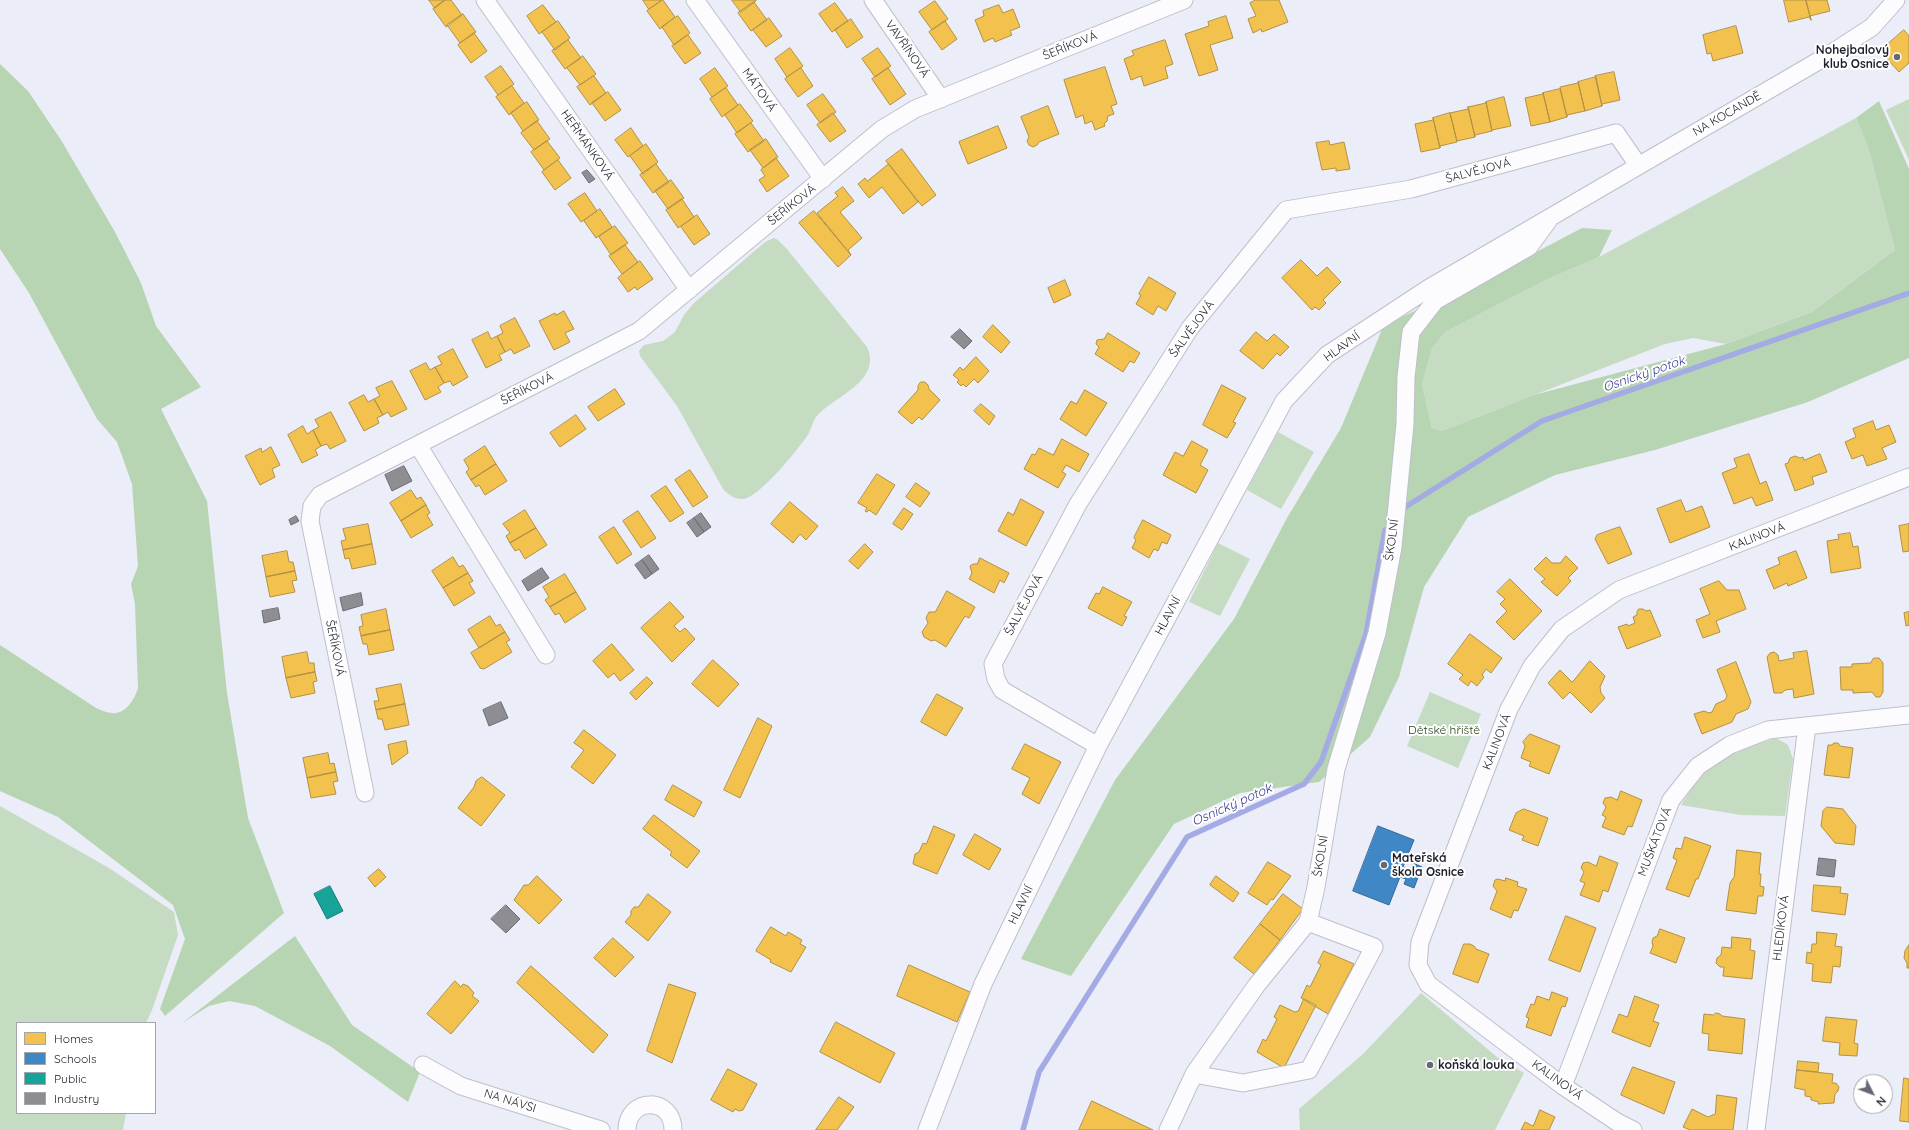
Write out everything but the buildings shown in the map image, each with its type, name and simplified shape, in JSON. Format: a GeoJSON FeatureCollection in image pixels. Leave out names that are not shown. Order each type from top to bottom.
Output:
{"type":"FeatureCollection","features":[{"type":"Feature","properties":{"kind":"street","name":"HEŘMÁNKOVÁ"},"geometry":{"type":"LineString","coordinates":[[484,0],[689,290]]}},
{"type":"Feature","properties":{"kind":"street","name":"MÁTOVÁ"},"geometry":{"type":"LineString","coordinates":[[695,0],[823,179]]}},
{"type":"Feature","properties":{"kind":"street","name":"VAVŘÍNOVÁ"},"geometry":{"type":"LineString","coordinates":[[873,0],[941,98]]}},
{"type":"Feature","properties":{"kind":"street","name":"ŠEŘÍKOVÁ"},"geometry":{"type":"LineString","coordinates":[[365,793],[310,521],[312,506],[320,495],[639,331],[888,125],[915,109],[1184,0]]}},
{"type":"Feature","properties":{"kind":"street","name":"NA KOCANDĚ"},"geometry":{"type":"LineString","coordinates":[[1550,219],[1638,165],[1832,53],[1872,27],[1896,0]]}},
{"type":"Feature","properties":{"kind":"street","name":"ŠALVĚJOVÁ"},"geometry":{"type":"LineString","coordinates":[[1098,746],[1002,690],[996,679],[993,664],[1078,504],[1186,334],[1286,210],[1411,189],[1616,133],[1638,165]]}},
{"type":"Feature","properties":{"kind":"street","name":"HLAVNÍ"},"geometry":{"type":"LineString","coordinates":[[926,1130],[982,984],[1098,746],[1284,401],[1327,355],[1430,288],[1550,219]]}},
{"type":"Feature","properties":{"kind":"street","name":"ŠKOLNÍ"},"geometry":{"type":"LineString","coordinates":[[1168,1130],[1194,1074],[1256,986],[1308,922],[1316,887],[1336,769],[1377,633],[1393,547],[1405,424],[1406,377],[1411,332],[1435,301],[1529,247],[1550,219]]}},
{"type":"Feature","properties":{"kind":"street"},"geometry":{"type":"LineString","coordinates":[[418,445],[546,655]]}},
{"type":"Feature","properties":{"kind":"street","name":"KALINOVÁ"},"geometry":{"type":"LineString","coordinates":[[1633,1130],[1617,1122],[1563,1086],[1428,984],[1418,965],[1420,942],[1509,709],[1532,666],[1562,629],[1619,590],[1909,477]]}},
{"type":"Feature","properties":{"kind":"street","name":"MUŠKÁTOVÁ"},"geometry":{"type":"LineString","coordinates":[[1563,1086],[1671,800],[1698,766],[1730,745],[1768,730],[1909,714]]}},
{"type":"Feature","properties":{"kind":"street","name":"HLEDÍKOVÁ"},"geometry":{"type":"LineString","coordinates":[[1756,1130],[1807,726]]}},
{"type":"Feature","properties":{"kind":"street"},"geometry":{"type":"LineString","coordinates":[[1194,1074],[1243,1083],[1309,1070],[1374,947],[1308,922]]}},
{"type":"Feature","properties":{"kind":"street","name":"NA NÁVSI"},"geometry":{"type":"LineString","coordinates":[[423,1065],[461,1086],[601,1130]]}},
{"type":"Feature","properties":{"kind":"street"},"geometry":{"type":"LineString","coordinates":[[627,1130],[630,1116],[635,1110],[650,1104],[665,1109],[673,1122],[673,1130]]}},
{"type":"Feature","properties":{"kind":"green space"},"geometry":{"type":"Polygon","coordinates":[[[0,64],[28,91],[61,140],[115,232],[141,283],[156,326],[201,387],[161,409],[207,501],[227,693],[248,818],[284,913],[165,1016],[160,1009],[185,939],[173,905],[58,817],[0,791],[0,645],[96,708],[110,713],[117,713],[125,709],[132,701],[138,688],[135,604],[131,584],[138,566],[132,484],[117,442],[97,419],[29,293],[0,249],[0,64]]]}},
{"type":"Feature","properties":{"kind":"green space"},"geometry":{"type":"Polygon","coordinates":[[[1909,99],[1909,160],[1886,110],[1909,99]]]}},
{"type":"Feature","properties":{"kind":"green space"},"geometry":{"type":"Polygon","coordinates":[[[1879,101],[1909,169],[1909,358],[1808,402],[1655,450],[1555,475],[1468,517],[1424,587],[1399,677],[1370,737],[1319,782],[1240,793],[1174,824],[1071,976],[1021,959],[1115,780],[1234,619],[1287,518],[1341,428],[1383,327],[1408,314],[1462,291],[1582,228],[1612,230],[1599,257],[1546,280],[1445,332],[1432,349],[1422,384],[1432,428],[1442,431],[1534,395],[1726,344],[1812,312],[1895,250],[1868,147],[1856,118],[1879,101]]]}},
{"type":"Feature","properties":{"kind":"green space"},"geometry":{"type":"Polygon","coordinates":[[[1856,118],[1868,147],[1895,250],[1812,312],[1726,344],[1693,338],[1665,344],[1442,431],[1432,428],[1422,384],[1432,349],[1445,332],[1546,280],[1599,257],[1856,118]]]}},
{"type":"Feature","properties":{"kind":"green space"},"geometry":{"type":"Polygon","coordinates":[[[774,238],[786,248],[867,347],[870,359],[868,370],[862,379],[854,388],[823,410],[816,417],[810,432],[771,480],[754,494],[747,498],[740,499],[731,496],[723,489],[677,406],[640,356],[639,351],[644,345],[663,341],[675,332],[684,315],[694,303],[765,242],[774,238]]]}},
{"type":"Feature","properties":{"kind":"green space"},"geometry":{"type":"Polygon","coordinates":[[[1278,432],[1314,452],[1281,509],[1247,490],[1278,432]]]}},
{"type":"Feature","properties":{"kind":"green space"},"geometry":{"type":"Polygon","coordinates":[[[1218,543],[1250,559],[1220,616],[1189,602],[1218,543]]]}},
{"type":"Feature","properties":{"kind":"green space","name":"Dětské hřiště"},"geometry":{"type":"Polygon","coordinates":[[[1430,692],[1481,714],[1458,768],[1407,746],[1430,692]]]}},
{"type":"Feature","properties":{"kind":"green space"},"geometry":{"type":"Polygon","coordinates":[[[1776,738],[1788,745],[1793,759],[1785,816],[1741,815],[1681,805],[1697,781],[1726,755],[1776,738]]]}},
{"type":"Feature","properties":{"kind":"green space"},"geometry":{"type":"Polygon","coordinates":[[[0,806],[109,868],[174,912],[178,935],[146,1022],[16,1022],[16,1114],[126,1114],[123,1130],[0,1130],[0,806]]]}},
{"type":"Feature","properties":{"kind":"green space"},"geometry":{"type":"Polygon","coordinates":[[[295,936],[352,1025],[420,1072],[408,1102],[330,1046],[255,1006],[229,1001],[209,1006],[182,1023],[295,936]]]}},
{"type":"Feature","properties":{"kind":"green space","name":"koňská louka"},"geometry":{"type":"Polygon","coordinates":[[[1421,993],[1497,1057],[1524,1073],[1495,1130],[1300,1130],[1299,1109],[1362,1055],[1421,993]]]}},
{"type":"Feature","properties":{"kind":"waterway","name":"Osnický potok"},"geometry":{"type":"LineString","coordinates":[[1402,509],[1542,421],[1909,293]]}},
{"type":"Feature","properties":{"kind":"waterway","name":"Osnický potok"},"geometry":{"type":"LineString","coordinates":[[1023,1130],[1039,1072],[1187,837],[1304,784],[1321,762],[1366,634],[1385,530]]}},
{"type":"Feature","properties":{"kind":"place","name":"Nohejbalový klub Osnice"},"geometry":{"type":"Point","coordinates":[1897,57]}},
{"type":"Feature","properties":{"kind":"place","name":"Mateřská škola Osnice"},"geometry":{"type":"Point","coordinates":[1384,865]}},
{"type":"Feature","properties":{"kind":"place","name":"koňská louka"},"geometry":{"type":"Point","coordinates":[1430,1065]}}]}
